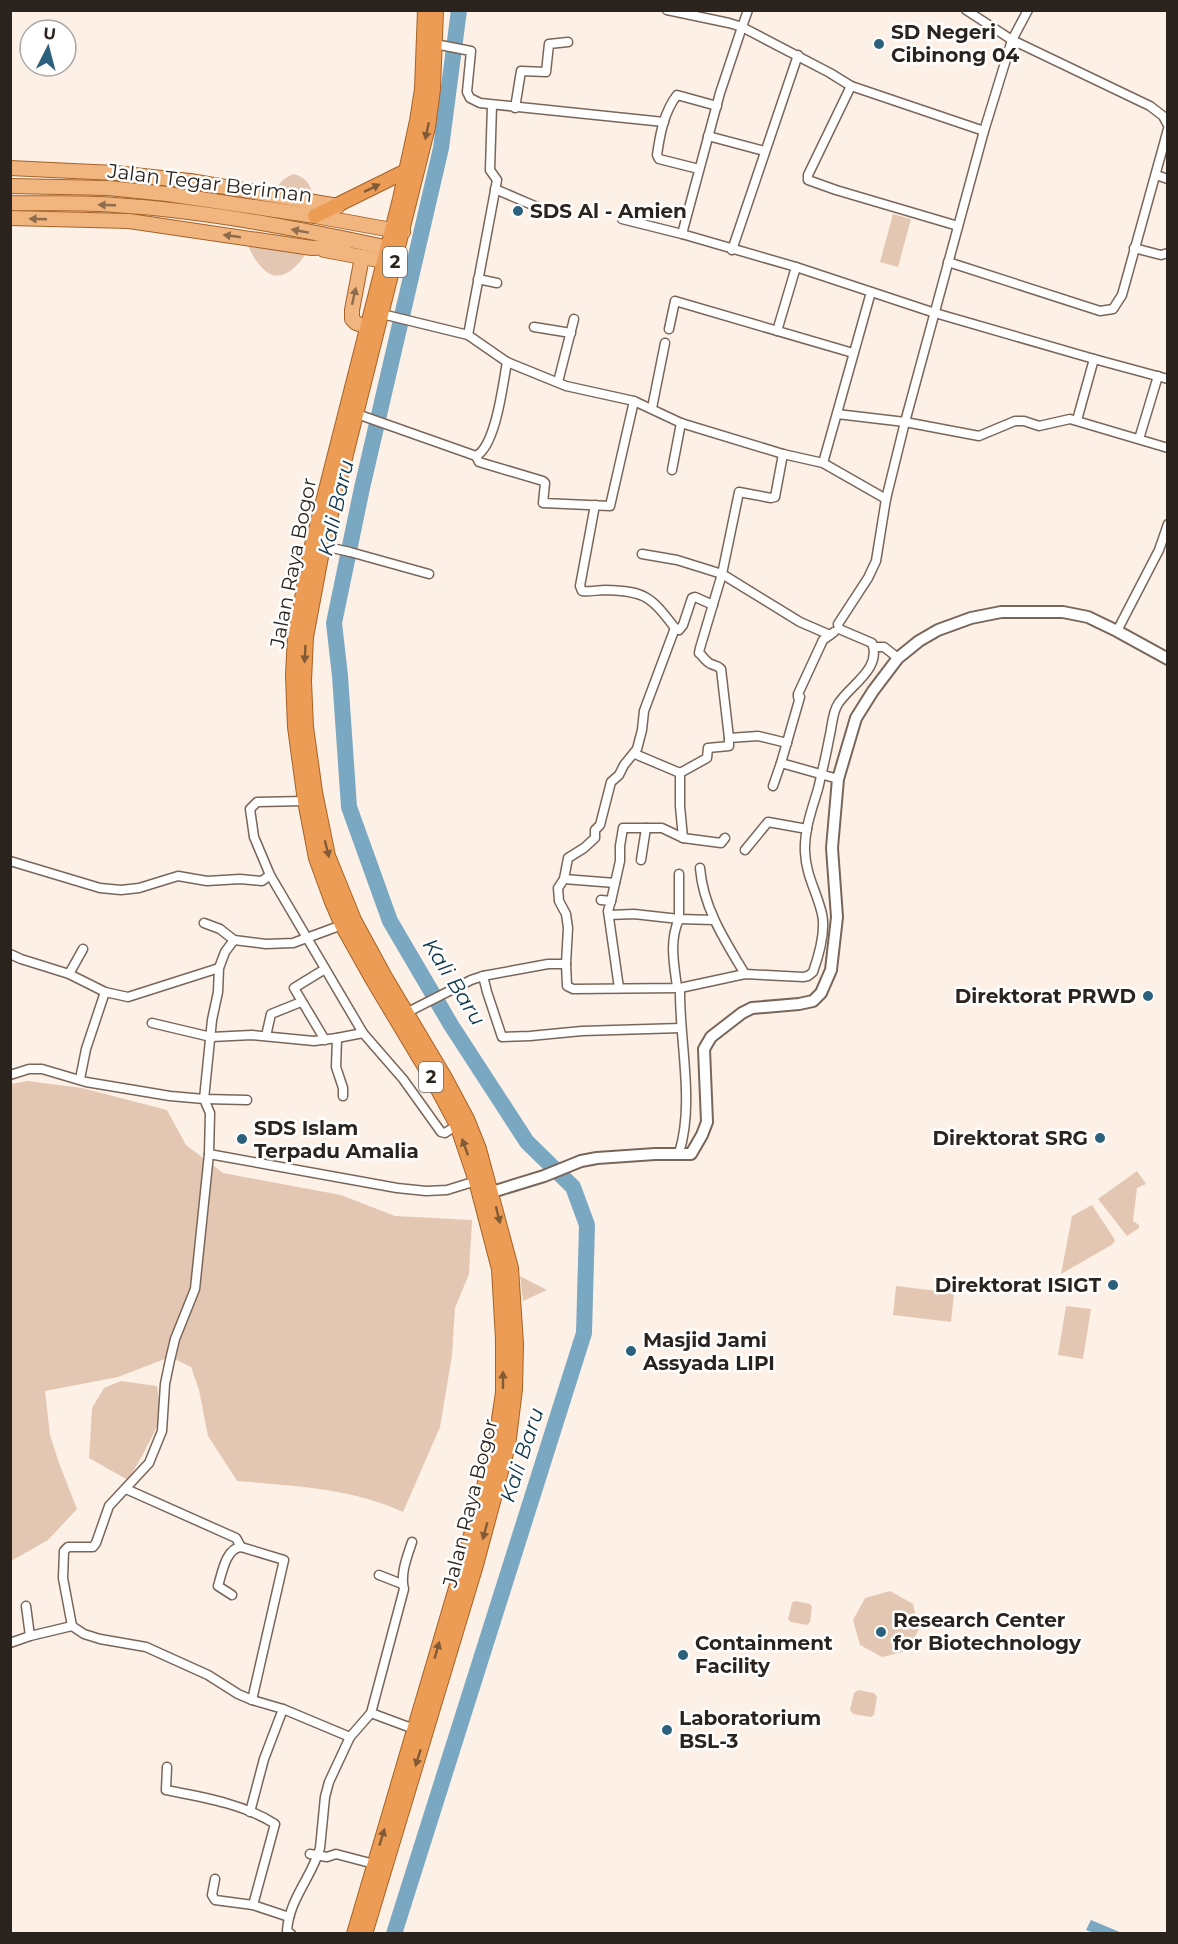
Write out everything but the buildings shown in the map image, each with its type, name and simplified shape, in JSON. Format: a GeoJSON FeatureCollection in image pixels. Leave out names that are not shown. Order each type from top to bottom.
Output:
{"type":"FeatureCollection","features":[{"type":"Feature","properties":{"kind":"highway","name":"Jalan Raya Bogor"},"geometry":{"type":"LineString","coordinates":[[397,230],[422,89],[425,10]]}},
{"type":"Feature","properties":{"kind":"highway","name":"Jalan Raya Bogor"},"geometry":{"type":"LineString","coordinates":[[354,1934],[414,1729],[425,1716],[476,1565],[508,1446],[515,1389],[516,1344],[511,1268],[479,1149],[467,1119],[444,1076],[401,1015],[374,982],[342,925],[316,858],[306,728],[304,681],[306,637],[364,416],[367,327],[428,127],[433,89],[436,10]]}},
{"type":"Feature","properties":{"kind":"highway"},"geometry":{"type":"LineString","coordinates":[[315,216],[406,171]]}},
{"type":"Feature","properties":{"kind":"highway","name":"Jalan Raya Bogor"},"geometry":{"type":"LineString","coordinates":[[365,1934],[425,1716],[495,1445],[503,1393],[499,1269],[476,1181],[457,1125],[354,920],[305,801],[295,727],[293,675],[295,636],[312,545],[367,352],[389,316],[390,253]]}},
{"type":"Feature","properties":{"kind":"main road","name":"Jalan Tegar Beriman"},"geometry":{"type":"LineString","coordinates":[[10,168],[115,173],[190,181],[338,206]]}},
{"type":"Feature","properties":{"kind":"main road","name":"Jalan Tegar Beriman"},"geometry":{"type":"LineString","coordinates":[[10,186],[108,188],[167,194],[397,230]]}},
{"type":"Feature","properties":{"kind":"main road"},"geometry":{"type":"LineString","coordinates":[[247,206],[252,191]]}},
{"type":"Feature","properties":{"kind":"main road","name":"Jalan Tegar Beriman"},"geometry":{"type":"LineString","coordinates":[[10,203],[114,205],[166,209],[351,240],[390,253]]}},
{"type":"Feature","properties":{"kind":"main road","name":"Jalan Tegar Beriman"},"geometry":{"type":"LineString","coordinates":[[10,218],[129,222],[312,248],[330,247],[351,240]]}},
{"type":"Feature","properties":{"kind":"main road"},"geometry":{"type":"LineString","coordinates":[[312,248],[362,257],[390,253]]}},
{"type":"Feature","properties":{"kind":"main road"},"geometry":{"type":"LineString","coordinates":[[362,257],[351,310],[352,319],[367,327]]}},
{"type":"Feature","properties":{"kind":"street"},"geometry":{"type":"LineString","coordinates":[[667,10],[742,27],[798,55],[850,86],[984,131]]}},
{"type":"Feature","properties":{"kind":"street"},"geometry":{"type":"LineString","coordinates":[[682,234],[708,136],[748,10]]}},
{"type":"Feature","properties":{"kind":"street"},"geometry":{"type":"LineString","coordinates":[[948,262],[1105,311],[1113,309],[1120,301],[1156,176],[1167,127],[1163,116],[1150,106],[1012,40],[966,10]]}},
{"type":"Feature","properties":{"kind":"street"},"geometry":{"type":"LineString","coordinates":[[839,628],[839,622],[872,570],[878,551],[886,499],[905,422],[984,131],[1012,40],[1028,10]]}},
{"type":"Feature","properties":{"kind":"street"},"geometry":{"type":"LineString","coordinates":[[515,108],[520,71],[546,72],[549,44],[568,42]]}},
{"type":"Feature","properties":{"kind":"street"},"geometry":{"type":"LineString","coordinates":[[435,44],[466,48],[471,51],[467,95],[480,103],[664,122]]}},
{"type":"Feature","properties":{"kind":"street"},"geometry":{"type":"LineString","coordinates":[[732,250],[798,55]]}},
{"type":"Feature","properties":{"kind":"street"},"geometry":{"type":"LineString","coordinates":[[850,86],[808,175],[808,180],[958,226]]}},
{"type":"Feature","properties":{"kind":"street"},"geometry":{"type":"LineString","coordinates":[[699,169],[659,159],[657,155],[664,122],[677,95],[717,106]]}},
{"type":"Feature","properties":{"kind":"street"},"geometry":{"type":"LineString","coordinates":[[468,335],[497,180],[490,170],[492,105]]}},
{"type":"Feature","properties":{"kind":"street"},"geometry":{"type":"LineString","coordinates":[[708,136],[764,151]]}},
{"type":"Feature","properties":{"kind":"street"},"geometry":{"type":"LineString","coordinates":[[1156,176],[1167,178]]}},
{"type":"Feature","properties":{"kind":"street"},"geometry":{"type":"LineString","coordinates":[[495,189],[544,210]]}},
{"type":"Feature","properties":{"kind":"street"},"geometry":{"type":"LineString","coordinates":[[622,219],[796,267],[935,313],[1167,379]]}},
{"type":"Feature","properties":{"kind":"street"},"geometry":{"type":"LineString","coordinates":[[1134,248],[1161,255],[1167,253]]}},
{"type":"Feature","properties":{"kind":"street"},"geometry":{"type":"LineString","coordinates":[[777,331],[796,267]]}},
{"type":"Feature","properties":{"kind":"street"},"geometry":{"type":"LineString","coordinates":[[478,279],[497,283]]}},
{"type":"Feature","properties":{"kind":"street"},"geometry":{"type":"LineString","coordinates":[[823,463],[871,292]]}},
{"type":"Feature","properties":{"kind":"street"},"geometry":{"type":"LineString","coordinates":[[669,329],[675,301],[853,353]]}},
{"type":"Feature","properties":{"kind":"street"},"geometry":{"type":"LineString","coordinates":[[389,316],[468,335],[507,362],[558,382],[585,391],[634,401],[681,423],[783,454],[823,463],[886,499]]}},
{"type":"Feature","properties":{"kind":"street"},"geometry":{"type":"LineString","coordinates":[[558,382],[574,319]]}},
{"type":"Feature","properties":{"kind":"street"},"geometry":{"type":"LineString","coordinates":[[534,327],[571,333]]}},
{"type":"Feature","properties":{"kind":"street"},"geometry":{"type":"LineString","coordinates":[[652,408],[665,343]]}},
{"type":"Feature","properties":{"kind":"street"},"geometry":{"type":"LineString","coordinates":[[1077,420],[1094,359]]}},
{"type":"Feature","properties":{"kind":"street"},"geometry":{"type":"LineString","coordinates":[[476,456],[483,449],[497,417],[507,362]]}},
{"type":"Feature","properties":{"kind":"street"},"geometry":{"type":"LineString","coordinates":[[1139,439],[1158,376]]}},
{"type":"Feature","properties":{"kind":"street"},"geometry":{"type":"LineString","coordinates":[[364,416],[476,456],[479,462],[543,481],[545,483],[543,503],[610,506],[634,401]]}},
{"type":"Feature","properties":{"kind":"street"},"geometry":{"type":"LineString","coordinates":[[837,414],[905,422],[980,436],[1015,421],[1039,426],[1070,419],[1167,448]]}},
{"type":"Feature","properties":{"kind":"street"},"geometry":{"type":"LineString","coordinates":[[672,470],[681,423]]}},
{"type":"Feature","properties":{"kind":"street"},"geometry":{"type":"LineString","coordinates":[[680,773],[707,758],[708,748],[729,746],[721,669],[710,664],[699,653],[722,574],[739,492],[775,497],[783,454]]}},
{"type":"Feature","properties":{"kind":"street"},"geometry":{"type":"LineString","coordinates":[[595,505],[581,590],[631,592],[643,595],[656,603],[679,630],[692,598],[695,597],[713,605]]}},
{"type":"Feature","properties":{"kind":"street"},"geometry":{"type":"LineString","coordinates":[[1117,631],[1159,550],[1167,524]]}},
{"type":"Feature","properties":{"kind":"street"},"geometry":{"type":"LineString","coordinates":[[329,547],[429,574]]}},
{"type":"Feature","properties":{"kind":"street"},"geometry":{"type":"LineString","coordinates":[[642,554],[677,560],[722,574],[801,622],[830,635]]}},
{"type":"Feature","properties":{"kind":"street"},"geometry":{"type":"LineString","coordinates":[[492,1192],[544,1176],[581,1161],[597,1158],[691,1154],[705,1127],[704,1049],[711,1037],[752,1008],[813,1001],[822,993],[831,970],[837,917],[832,848],[838,779],[856,718],[898,658],[919,641],[938,630],[971,618],[1001,612],[1063,612],[1088,617],[1167,659]]}},
{"type":"Feature","properties":{"kind":"street"},"geometry":{"type":"LineString","coordinates":[[675,628],[644,711],[642,730],[635,754],[627,760],[619,775],[611,782],[600,825],[595,830],[595,838],[568,858],[564,879],[558,888],[559,901],[566,914],[568,928],[566,964],[569,989],[678,988],[746,974],[803,977],[813,972],[823,920],[807,865],[805,852],[807,829],[836,708],[843,696],[860,681],[868,670],[873,658],[874,647],[871,642],[839,628]]}},
{"type":"Feature","properties":{"kind":"street"},"geometry":{"type":"LineString","coordinates":[[773,786],[800,697],[798,694],[823,640],[839,628]]}},
{"type":"Feature","properties":{"kind":"street"},"geometry":{"type":"LineString","coordinates":[[874,647],[884,647],[898,658]]}},
{"type":"Feature","properties":{"kind":"street"},"geometry":{"type":"LineString","coordinates":[[729,738],[758,736],[787,743]]}},
{"type":"Feature","properties":{"kind":"street"},"geometry":{"type":"LineString","coordinates":[[635,754],[680,773]]}},
{"type":"Feature","properties":{"kind":"street"},"geometry":{"type":"LineString","coordinates":[[781,763],[838,779]]}},
{"type":"Feature","properties":{"kind":"street"},"geometry":{"type":"LineString","coordinates":[[680,773],[683,838]]}},
{"type":"Feature","properties":{"kind":"street"},"geometry":{"type":"LineString","coordinates":[[305,801],[257,802],[250,809],[254,837],[270,875],[363,1033],[403,1079],[441,1132],[445,1133],[457,1125]]}},
{"type":"Feature","properties":{"kind":"street"},"geometry":{"type":"LineString","coordinates":[[745,850],[768,822],[807,829]]}},
{"type":"Feature","properties":{"kind":"street"},"geometry":{"type":"LineString","coordinates":[[619,988],[609,915],[620,861],[623,828],[666,830],[683,838],[717,843],[721,843],[725,838]]}},
{"type":"Feature","properties":{"kind":"street"},"geometry":{"type":"LineString","coordinates":[[641,860],[646,828]]}},
{"type":"Feature","properties":{"kind":"street"},"geometry":{"type":"LineString","coordinates":[[10,861],[100,888],[121,890],[139,888],[178,876],[217,882],[240,879],[262,881],[270,875]]}},
{"type":"Feature","properties":{"kind":"street"},"geometry":{"type":"LineString","coordinates":[[700,868],[708,906],[714,920],[746,974]]}},
{"type":"Feature","properties":{"kind":"street"},"geometry":{"type":"LineString","coordinates":[[679,874],[679,920],[672,946],[678,988],[685,1103],[685,1122],[679,1153]]}},
{"type":"Feature","properties":{"kind":"street"},"geometry":{"type":"LineString","coordinates":[[564,879],[615,883]]}},
{"type":"Feature","properties":{"kind":"street"},"geometry":{"type":"LineString","coordinates":[[601,900],[611,901]]}},
{"type":"Feature","properties":{"kind":"street"},"geometry":{"type":"LineString","coordinates":[[609,915],[634,914],[679,920],[714,920]]}},
{"type":"Feature","properties":{"kind":"street"},"geometry":{"type":"LineString","coordinates":[[204,923],[220,929],[234,940],[274,944],[293,943],[342,925]]}},
{"type":"Feature","properties":{"kind":"street"},"geometry":{"type":"LineString","coordinates":[[234,940],[225,952],[219,968],[218,992],[212,1020],[204,1099],[210,1113],[209,1154],[195,1289],[175,1338],[165,1384],[162,1431],[150,1463],[109,1506],[96,1543],[93,1546],[68,1547],[64,1551],[63,1578],[72,1626],[84,1634],[146,1647],[208,1675],[238,1694],[283,1709],[350,1737]]}},
{"type":"Feature","properties":{"kind":"street"},"geometry":{"type":"LineString","coordinates":[[69,974],[83,949]]}},
{"type":"Feature","properties":{"kind":"street"},"geometry":{"type":"LineString","coordinates":[[10,954],[69,974],[105,992],[128,997],[219,968]]}},
{"type":"Feature","properties":{"kind":"street"},"geometry":{"type":"LineString","coordinates":[[401,1015],[455,987],[483,976],[548,963],[566,964]]}},
{"type":"Feature","properties":{"kind":"street"},"geometry":{"type":"LineString","coordinates":[[325,969],[294,987],[325,1040]]}},
{"type":"Feature","properties":{"kind":"street"},"geometry":{"type":"LineString","coordinates":[[483,976],[502,1037],[582,1031],[681,1028]]}},
{"type":"Feature","properties":{"kind":"street"},"geometry":{"type":"LineString","coordinates":[[80,1079],[86,1049],[105,992]]}},
{"type":"Feature","properties":{"kind":"street"},"geometry":{"type":"LineString","coordinates":[[266,1036],[271,1014],[301,1002]]}},
{"type":"Feature","properties":{"kind":"street"},"geometry":{"type":"LineString","coordinates":[[152,1023],[211,1037],[252,1035],[314,1041],[363,1033]]}},
{"type":"Feature","properties":{"kind":"street"},"geometry":{"type":"LineString","coordinates":[[337,1038],[336,1067],[344,1088],[344,1096]]}},
{"type":"Feature","properties":{"kind":"street"},"geometry":{"type":"LineString","coordinates":[[10,1075],[29,1069],[42,1069],[80,1079],[170,1096],[247,1100]]}},
{"type":"Feature","properties":{"kind":"street"},"geometry":{"type":"LineString","coordinates":[[209,1154],[426,1191],[447,1190],[476,1181]]}},
{"type":"Feature","properties":{"kind":"street"},"geometry":{"type":"LineString","coordinates":[[126,1489],[236,1538],[241,1546]]}},
{"type":"Feature","properties":{"kind":"street"},"geometry":{"type":"LineString","coordinates":[[291,1934],[287,1931],[289,1917],[314,1855],[324,1797],[329,1782],[350,1737],[371,1713],[404,1589],[402,1584],[404,1566],[412,1542]]}},
{"type":"Feature","properties":{"kind":"street"},"geometry":{"type":"LineString","coordinates":[[232,1595],[218,1586],[230,1551],[235,1547],[241,1546],[284,1560],[252,1700]]}},
{"type":"Feature","properties":{"kind":"street"},"geometry":{"type":"LineString","coordinates":[[379,1575],[402,1584]]}},
{"type":"Feature","properties":{"kind":"street"},"geometry":{"type":"LineString","coordinates":[[26,1606],[30,1636]]}},
{"type":"Feature","properties":{"kind":"street"},"geometry":{"type":"LineString","coordinates":[[10,1643],[72,1626]]}},
{"type":"Feature","properties":{"kind":"street"},"geometry":{"type":"LineString","coordinates":[[250,1812],[264,1759],[283,1709]]}},
{"type":"Feature","properties":{"kind":"street"},"geometry":{"type":"LineString","coordinates":[[371,1713],[414,1729]]}},
{"type":"Feature","properties":{"kind":"street"},"geometry":{"type":"LineString","coordinates":[[167,1767],[165,1789],[218,1802],[250,1812],[274,1823],[253,1905]]}},
{"type":"Feature","properties":{"kind":"street"},"geometry":{"type":"LineString","coordinates":[[314,1855],[327,1857],[336,1854],[374,1864]]}},
{"type":"Feature","properties":{"kind":"street"},"geometry":{"type":"LineString","coordinates":[[215,1879],[212,1895],[215,1899],[253,1905],[289,1917]]}},
{"type":"Feature","properties":{"kind":"shaded area"},"geometry":{"type":"Polygon","coordinates":[[[294,174],[303,178],[308,184],[313,200],[274,193],[282,181],[294,174]]]}},
{"type":"Feature","properties":{"kind":"shaded area"},"geometry":{"type":"Polygon","coordinates":[[[893,214],[911,219],[898,267],[880,262],[893,214]]]}},
{"type":"Feature","properties":{"kind":"shaded area"},"geometry":{"type":"Polygon","coordinates":[[[248,241],[309,249],[292,270],[279,276],[265,271],[250,250],[248,241]]]}},
{"type":"Feature","properties":{"kind":"shaded area"},"geometry":{"type":"Polygon","coordinates":[[[27,1081],[82,1088],[167,1110],[186,1145],[223,1173],[341,1195],[395,1216],[472,1220],[469,1274],[455,1308],[452,1355],[440,1427],[403,1512],[363,1498],[322,1489],[237,1481],[208,1436],[199,1390],[191,1367],[170,1357],[118,1377],[45,1391],[50,1435],[77,1509],[48,1540],[11,1561],[11,1084],[27,1081]]]}},
{"type":"Feature","properties":{"kind":"shaded area"},"geometry":{"type":"Polygon","coordinates":[[[1137,1171],[1146,1184],[1137,1188],[1133,1221],[1139,1225],[1139,1228],[1127,1236],[1098,1199],[1137,1171]]]}},
{"type":"Feature","properties":{"kind":"shaded area"},"geometry":{"type":"Polygon","coordinates":[[[1092,1205],[1115,1240],[1113,1244],[1061,1274],[1072,1216],[1092,1205]]]}},
{"type":"Feature","properties":{"kind":"shaded area"},"geometry":{"type":"Polygon","coordinates":[[[520,1276],[547,1290],[523,1301],[520,1276]]]}},
{"type":"Feature","properties":{"kind":"shaded area"},"geometry":{"type":"Polygon","coordinates":[[[896,1286],[954,1293],[951,1322],[893,1315],[896,1286]]]}},
{"type":"Feature","properties":{"kind":"shaded area"},"geometry":{"type":"Polygon","coordinates":[[[1066,1306],[1091,1309],[1083,1359],[1058,1355],[1066,1306]]]}},
{"type":"Feature","properties":{"kind":"shaded area"},"geometry":{"type":"Polygon","coordinates":[[[121,1381],[157,1386],[162,1417],[128,1480],[89,1458],[92,1408],[104,1388],[121,1381]]]}},
{"type":"Feature","properties":{"kind":"shaded area"},"geometry":{"type":"Polygon","coordinates":[[[890,1591],[913,1604],[919,1629],[907,1651],[882,1657],[860,1645],[853,1620],[865,1598],[890,1591]]]}},
{"type":"Feature","properties":{"kind":"shaded area"},"geometry":{"type":"Polygon","coordinates":[[[795,1601],[810,1604],[812,1607],[810,1622],[807,1625],[791,1622],[788,1619],[792,1603],[795,1601]]]}},
{"type":"Feature","properties":{"kind":"shaded area"},"geometry":{"type":"Polygon","coordinates":[[[858,1690],[874,1693],[877,1697],[874,1715],[871,1717],[853,1714],[850,1710],[854,1693],[858,1690]]]}},
{"type":"Feature","properties":{"kind":"water"},"geometry":{"type":"Polygon","coordinates":[[[1091,1920],[1122,1933],[1094,1933],[1086,1930],[1091,1920]]]}},
{"type":"Feature","properties":{"kind":"waterway","name":"Kali Baru"},"geometry":{"type":"LineString","coordinates":[[394,1934],[584,1333],[587,1225],[573,1187],[527,1142],[451,1025],[390,921],[349,807],[334,623],[362,488],[441,148],[459,10]]}},
{"type":"Feature","properties":{"kind":"place","name":"SD Negeri Cibinong 04"},"geometry":{"type":"Point","coordinates":[879,44]}},
{"type":"Feature","properties":{"kind":"place","name":"SDS Al - Amien"},"geometry":{"type":"Point","coordinates":[518,211]}},
{"type":"Feature","properties":{"kind":"place","name":"Direktorat PRWD"},"geometry":{"type":"Point","coordinates":[1148,996]}},
{"type":"Feature","properties":{"kind":"place","name":"Direktorat SRG"},"geometry":{"type":"Point","coordinates":[1100,1138]}},
{"type":"Feature","properties":{"kind":"place","name":"SDS Islam Terpadu Amalia"},"geometry":{"type":"Point","coordinates":[242,1139]}},
{"type":"Feature","properties":{"kind":"place","name":"Direktorat ISIGT"},"geometry":{"type":"Point","coordinates":[1113,1285]}},
{"type":"Feature","properties":{"kind":"place","name":"Masjid Jami Assyada LIPI"},"geometry":{"type":"Point","coordinates":[631,1351]}},
{"type":"Feature","properties":{"kind":"place","name":"Research Center for Biotechnology"},"geometry":{"type":"Point","coordinates":[881,1632]}},
{"type":"Feature","properties":{"kind":"place","name":"Containment Facility"},"geometry":{"type":"Point","coordinates":[683,1655]}},
{"type":"Feature","properties":{"kind":"place","name":"Laboratorium BSL-3"},"geometry":{"type":"Point","coordinates":[667,1730]}}]}
